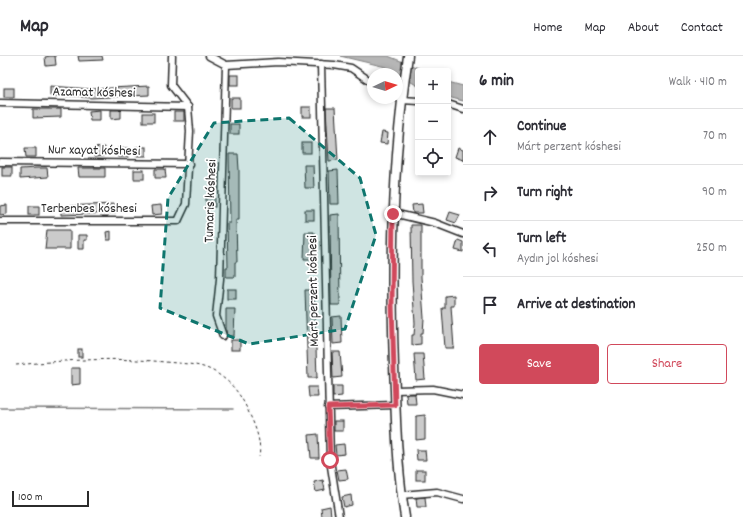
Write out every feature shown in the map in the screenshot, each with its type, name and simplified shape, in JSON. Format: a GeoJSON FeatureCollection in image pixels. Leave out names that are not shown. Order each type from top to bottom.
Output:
{"type":"FeatureCollection","features":[{"type":"Feature","properties":{"kind":"street"},"geometry":{"type":"LineString","coordinates":[[172,56],[172,85],[188,107],[189,164]]}},
{"type":"Feature","properties":{"kind":"street"},"geometry":{"type":"LineString","coordinates":[[209,56],[226,65],[278,62],[321,64],[351,68],[367,79]]}},
{"type":"Feature","properties":{"kind":"street"},"geometry":{"type":"LineString","coordinates":[[403,84],[408,56]]}},
{"type":"Feature","properties":{"kind":"street","name":"Márt perzent kóshesi"},"geometry":{"type":"LineString","coordinates":[[321,64],[330,460],[339,517]]}},
{"type":"Feature","properties":{"kind":"street","name":"Tumaris kóshesi"},"geometry":{"type":"LineString","coordinates":[[223,336],[216,316],[220,279],[226,65]]}},
{"type":"Feature","properties":{"kind":"street"},"geometry":{"type":"LineString","coordinates":[[403,99],[415,101]]}},
{"type":"Feature","properties":{"kind":"street","name":"Azamat kóshesi"},"geometry":{"type":"LineString","coordinates":[[0,103],[188,107]]}},
{"type":"Feature","properties":{"kind":"street"},"geometry":{"type":"LineString","coordinates":[[399,104],[393,214],[392,303],[394,390],[401,495],[404,517]]}},
{"type":"Feature","properties":{"kind":"street"},"geometry":{"type":"LineString","coordinates":[[451,105],[463,109]]}},
{"type":"Feature","properties":{"kind":"street","name":"Nur xayat kóshesi"},"geometry":{"type":"LineString","coordinates":[[0,162],[189,164]]}},
{"type":"Feature","properties":{"kind":"street","name":"Terbenbes kóshesi"},"geometry":{"type":"LineString","coordinates":[[0,221],[178,221],[186,204],[189,164]]}},
{"type":"Feature","properties":{"kind":"street"},"geometry":{"type":"LineString","coordinates":[[393,214],[435,223],[463,234]]}},
{"type":"Feature","properties":{"kind":"street"},"geometry":{"type":"LineString","coordinates":[[394,390],[433,390],[463,395]]}},
{"type":"Feature","properties":{"kind":"street"},"geometry":{"type":"LineString","coordinates":[[328,407],[395,405]]}},
{"type":"Feature","properties":{"kind":"street"},"geometry":{"type":"LineString","coordinates":[[401,495],[437,492],[463,499]]}},
{"type":"Feature","properties":{"kind":"path"},"geometry":{"type":"LineString","coordinates":[[16,365],[88,359],[126,358],[193,363],[222,376],[242,396],[254,422],[259,446],[259,457]]}},
{"type":"Feature","properties":{"kind":"highlighted area"},"geometry":{"type":"Polygon","coordinates":[[[289,118],[360,178],[376,235],[345,329],[249,344],[160,308],[168,198],[214,123],[289,118]]]}},
{"type":"Feature","properties":{"kind":"shaded area"},"geometry":{"type":"Polygon","coordinates":[[[340,56],[388,56],[418,68],[415,68],[415,84],[403,77],[403,68],[386,67],[340,56]]]}},
{"type":"Feature","properties":{"kind":"shaded area"},"geometry":{"type":"Polygon","coordinates":[[[451,83],[463,86],[463,101],[451,98],[451,83]]]}},
{"type":"Feature","properties":{"kind":"building"},"geometry":{"type":"Polygon","coordinates":[[[55,56],[56,65],[46,66],[45,57],[55,56]]]}},
{"type":"Feature","properties":{"kind":"building"},"geometry":{"type":"Polygon","coordinates":[[[78,56],[102,56],[103,60],[79,61],[78,56]]]}},
{"type":"Feature","properties":{"kind":"building"},"geometry":{"type":"Polygon","coordinates":[[[230,75],[239,75],[239,85],[230,85],[230,75]]]}},
{"type":"Feature","properties":{"kind":"building"},"geometry":{"type":"Polygon","coordinates":[[[50,86],[91,89],[149,86],[149,95],[91,98],[81,96],[50,96],[50,86]]]}},
{"type":"Feature","properties":{"kind":"building"},"geometry":{"type":"Polygon","coordinates":[[[4,88],[14,88],[14,97],[4,97],[4,88]]]}},
{"type":"Feature","properties":{"kind":"building"},"geometry":{"type":"Polygon","coordinates":[[[231,98],[240,98],[240,108],[231,108],[231,98]]]}},
{"type":"Feature","properties":{"kind":"building"},"geometry":{"type":"Polygon","coordinates":[[[302,107],[311,107],[311,117],[302,117],[302,107]]]}},
{"type":"Feature","properties":{"kind":"building"},"geometry":{"type":"Polygon","coordinates":[[[326,108],[335,108],[338,160],[329,161],[326,108]]]}},
{"type":"Feature","properties":{"kind":"building"},"geometry":{"type":"Polygon","coordinates":[[[33,109],[61,109],[61,117],[33,118],[33,109]]]}},
{"type":"Feature","properties":{"kind":"building"},"geometry":{"type":"Polygon","coordinates":[[[100,110],[100,120],[90,120],[89,111],[100,110]]]}},
{"type":"Feature","properties":{"kind":"building"},"geometry":{"type":"Polygon","coordinates":[[[111,110],[121,110],[121,118],[111,119],[111,110]]]}},
{"type":"Feature","properties":{"kind":"building"},"geometry":{"type":"Polygon","coordinates":[[[174,112],[184,112],[184,121],[174,121],[174,112]]]}},
{"type":"Feature","properties":{"kind":"building"},"geometry":{"type":"Polygon","coordinates":[[[143,113],[154,113],[154,122],[143,122],[143,113]]]}},
{"type":"Feature","properties":{"kind":"building"},"geometry":{"type":"Polygon","coordinates":[[[230,124],[239,124],[239,134],[230,134],[230,124]]]}},
{"type":"Feature","properties":{"kind":"building"},"geometry":{"type":"Polygon","coordinates":[[[382,132],[388,133],[387,144],[380,143],[382,132]]]}},
{"type":"Feature","properties":{"kind":"building"},"geometry":{"type":"Polygon","coordinates":[[[302,143],[311,143],[311,153],[302,153],[302,143]]]}},
{"type":"Feature","properties":{"kind":"building"},"geometry":{"type":"Polygon","coordinates":[[[104,147],[104,156],[94,157],[94,148],[104,147]]]}},
{"type":"Feature","properties":{"kind":"building"},"geometry":{"type":"Polygon","coordinates":[[[136,147],[146,147],[146,156],[136,156],[136,147]]]}},
{"type":"Feature","properties":{"kind":"building"},"geometry":{"type":"Polygon","coordinates":[[[25,148],[36,148],[36,157],[26,157],[25,148]]]}},
{"type":"Feature","properties":{"kind":"building"},"geometry":{"type":"Polygon","coordinates":[[[118,148],[128,148],[128,157],[118,157],[118,148]]]}},
{"type":"Feature","properties":{"kind":"building"},"geometry":{"type":"Polygon","coordinates":[[[458,148],[463,150],[463,160],[455,157],[458,148]]]}},
{"type":"Feature","properties":{"kind":"building"},"geometry":{"type":"Polygon","coordinates":[[[229,154],[238,154],[239,170],[239,220],[236,220],[237,262],[235,262],[235,277],[226,277],[226,267],[228,267],[227,223],[230,223],[229,154]]]}},
{"type":"Feature","properties":{"kind":"building"},"geometry":{"type":"Polygon","coordinates":[[[304,165],[313,165],[314,188],[305,188],[304,165]]]}},
{"type":"Feature","properties":{"kind":"building"},"geometry":{"type":"Polygon","coordinates":[[[2,167],[12,167],[12,176],[2,176],[2,167]]]}},
{"type":"Feature","properties":{"kind":"building"},"geometry":{"type":"Polygon","coordinates":[[[47,168],[48,177],[20,179],[20,169],[47,168]]]}},
{"type":"Feature","properties":{"kind":"building"},"geometry":{"type":"Polygon","coordinates":[[[78,168],[105,168],[105,177],[79,177],[78,168]]]}},
{"type":"Feature","properties":{"kind":"building"},"geometry":{"type":"Polygon","coordinates":[[[155,169],[165,169],[166,178],[155,178],[155,169]]]}},
{"type":"Feature","properties":{"kind":"building"},"geometry":{"type":"Polygon","coordinates":[[[134,170],[144,170],[144,179],[134,179],[134,170]]]}},
{"type":"Feature","properties":{"kind":"building"},"geometry":{"type":"Polygon","coordinates":[[[338,170],[339,204],[330,204],[329,171],[338,170]]]}},
{"type":"Feature","properties":{"kind":"building"},"geometry":{"type":"Polygon","coordinates":[[[206,197],[215,197],[215,207],[206,207],[206,197]]]}},
{"type":"Feature","properties":{"kind":"building"},"geometry":{"type":"Polygon","coordinates":[[[115,204],[116,213],[61,215],[61,206],[115,204]]]}},
{"type":"Feature","properties":{"kind":"building"},"geometry":{"type":"Polygon","coordinates":[[[422,204],[423,213],[413,213],[412,205],[422,204]]]}},
{"type":"Feature","properties":{"kind":"building"},"geometry":{"type":"Polygon","coordinates":[[[7,205],[7,214],[0,215],[0,206],[7,205]]]}},
{"type":"Feature","properties":{"kind":"building"},"geometry":{"type":"Polygon","coordinates":[[[161,205],[162,214],[152,215],[151,206],[161,205]]]}},
{"type":"Feature","properties":{"kind":"building"},"geometry":{"type":"Polygon","coordinates":[[[29,206],[39,206],[39,215],[29,215],[29,206]]]}},
{"type":"Feature","properties":{"kind":"building"},"geometry":{"type":"Polygon","coordinates":[[[305,210],[314,210],[314,220],[305,220],[305,210]]]}},
{"type":"Feature","properties":{"kind":"building"},"geometry":{"type":"Polygon","coordinates":[[[450,212],[460,215],[456,223],[447,220],[450,212]]]}},
{"type":"Feature","properties":{"kind":"building"},"geometry":{"type":"Polygon","coordinates":[[[339,214],[340,305],[331,305],[330,215],[339,214]]]}},
{"type":"Feature","properties":{"kind":"building"},"geometry":{"type":"Polygon","coordinates":[[[411,225],[421,225],[421,277],[424,318],[423,333],[421,333],[421,344],[412,345],[412,335],[414,335],[415,323],[412,281],[411,225]]]}},
{"type":"Feature","properties":{"kind":"building"},"geometry":{"type":"Polygon","coordinates":[[[47,230],[70,230],[70,249],[45,249],[47,230]]]}},
{"type":"Feature","properties":{"kind":"building"},"geometry":{"type":"Polygon","coordinates":[[[111,231],[111,240],[107,240],[106,232],[111,231]]]}},
{"type":"Feature","properties":{"kind":"building"},"geometry":{"type":"Polygon","coordinates":[[[305,232],[314,232],[313,259],[304,259],[305,232]]]}},
{"type":"Feature","properties":{"kind":"building"},"geometry":{"type":"Polygon","coordinates":[[[78,235],[87,235],[87,240],[84,240],[84,249],[78,249],[78,235]]]}},
{"type":"Feature","properties":{"kind":"building"},"geometry":{"type":"Polygon","coordinates":[[[458,240],[463,242],[463,252],[455,250],[458,240]]]}},
{"type":"Feature","properties":{"kind":"building"},"geometry":{"type":"Polygon","coordinates":[[[227,289],[236,289],[236,299],[227,299],[227,289]]]}},
{"type":"Feature","properties":{"kind":"building"},"geometry":{"type":"Polygon","coordinates":[[[305,290],[314,290],[317,378],[308,378],[305,290]]]}},
{"type":"Feature","properties":{"kind":"building"},"geometry":{"type":"Polygon","coordinates":[[[454,295],[454,306],[451,306],[454,348],[445,348],[442,308],[445,308],[445,296],[454,295]]]}},
{"type":"Feature","properties":{"kind":"building"},"geometry":{"type":"Polygon","coordinates":[[[226,309],[235,309],[234,336],[227,336],[226,309]]]}},
{"type":"Feature","properties":{"kind":"building"},"geometry":{"type":"Polygon","coordinates":[[[341,316],[342,343],[333,344],[332,317],[341,316]]]}},
{"type":"Feature","properties":{"kind":"building"},"geometry":{"type":"Polygon","coordinates":[[[231,340],[240,340],[240,350],[231,350],[231,340]]]}},
{"type":"Feature","properties":{"kind":"building"},"geometry":{"type":"Polygon","coordinates":[[[78,349],[82,349],[82,357],[78,357],[78,349]]]}},
{"type":"Feature","properties":{"kind":"building"},"geometry":{"type":"Polygon","coordinates":[[[332,352],[340,352],[342,377],[333,378],[332,352]]]}},
{"type":"Feature","properties":{"kind":"building"},"geometry":{"type":"Polygon","coordinates":[[[414,354],[423,354],[425,379],[416,380],[414,354]]]}},
{"type":"Feature","properties":{"kind":"building"},"geometry":{"type":"Polygon","coordinates":[[[71,368],[80,368],[80,384],[71,385],[71,368]]]}},
{"type":"Feature","properties":{"kind":"building"},"geometry":{"type":"Polygon","coordinates":[[[333,386],[342,386],[342,396],[333,397],[333,386]]]}},
{"type":"Feature","properties":{"kind":"building"},"geometry":{"type":"Polygon","coordinates":[[[308,387],[317,387],[318,397],[309,397],[308,387]]]}},
{"type":"Feature","properties":{"kind":"building"},"geometry":{"type":"Polygon","coordinates":[[[406,394],[415,394],[416,404],[407,404],[406,394]]]}},
{"type":"Feature","properties":{"kind":"building"},"geometry":{"type":"Polygon","coordinates":[[[425,415],[425,439],[416,440],[416,416],[425,415]]]}},
{"type":"Feature","properties":{"kind":"building"},"geometry":{"type":"Polygon","coordinates":[[[334,421],[343,421],[343,431],[334,431],[334,421]]]}},
{"type":"Feature","properties":{"kind":"building"},"geometry":{"type":"Polygon","coordinates":[[[318,434],[319,458],[311,458],[309,435],[318,434]]]}},
{"type":"Feature","properties":{"kind":"building"},"geometry":{"type":"Polygon","coordinates":[[[344,444],[345,454],[336,455],[335,445],[344,444]]]}},
{"type":"Feature","properties":{"kind":"building"},"geometry":{"type":"Polygon","coordinates":[[[416,450],[425,450],[426,460],[417,460],[416,450]]]}},
{"type":"Feature","properties":{"kind":"building"},"geometry":{"type":"Polygon","coordinates":[[[346,469],[348,479],[339,480],[337,470],[346,469]]]}},
{"type":"Feature","properties":{"kind":"building"},"geometry":{"type":"Polygon","coordinates":[[[416,470],[425,470],[425,480],[416,480],[416,470]]]}},
{"type":"Feature","properties":{"kind":"building"},"geometry":{"type":"Polygon","coordinates":[[[323,480],[325,490],[316,492],[314,482],[323,480]]]}},
{"type":"Feature","properties":{"kind":"building"},"geometry":{"type":"Polygon","coordinates":[[[351,495],[352,505],[344,507],[342,497],[351,495]]]}},
{"type":"Feature","properties":{"kind":"building"},"geometry":{"type":"Polygon","coordinates":[[[425,497],[426,507],[417,507],[416,498],[425,497]]]}},
{"type":"Feature","properties":{"kind":"building"},"geometry":{"type":"Polygon","coordinates":[[[330,506],[331,516],[322,517],[321,508],[330,506]]]}},
{"type":"Feature","properties":{"kind":"waterway"},"geometry":{"type":"LineString","coordinates":[[0,408],[233,409]]}},
{"type":"Feature","properties":{"kind":"route"},"geometry":{"type":"LineString","coordinates":[[330,460],[328,407],[395,405],[392,350],[393,214]]}}]}
